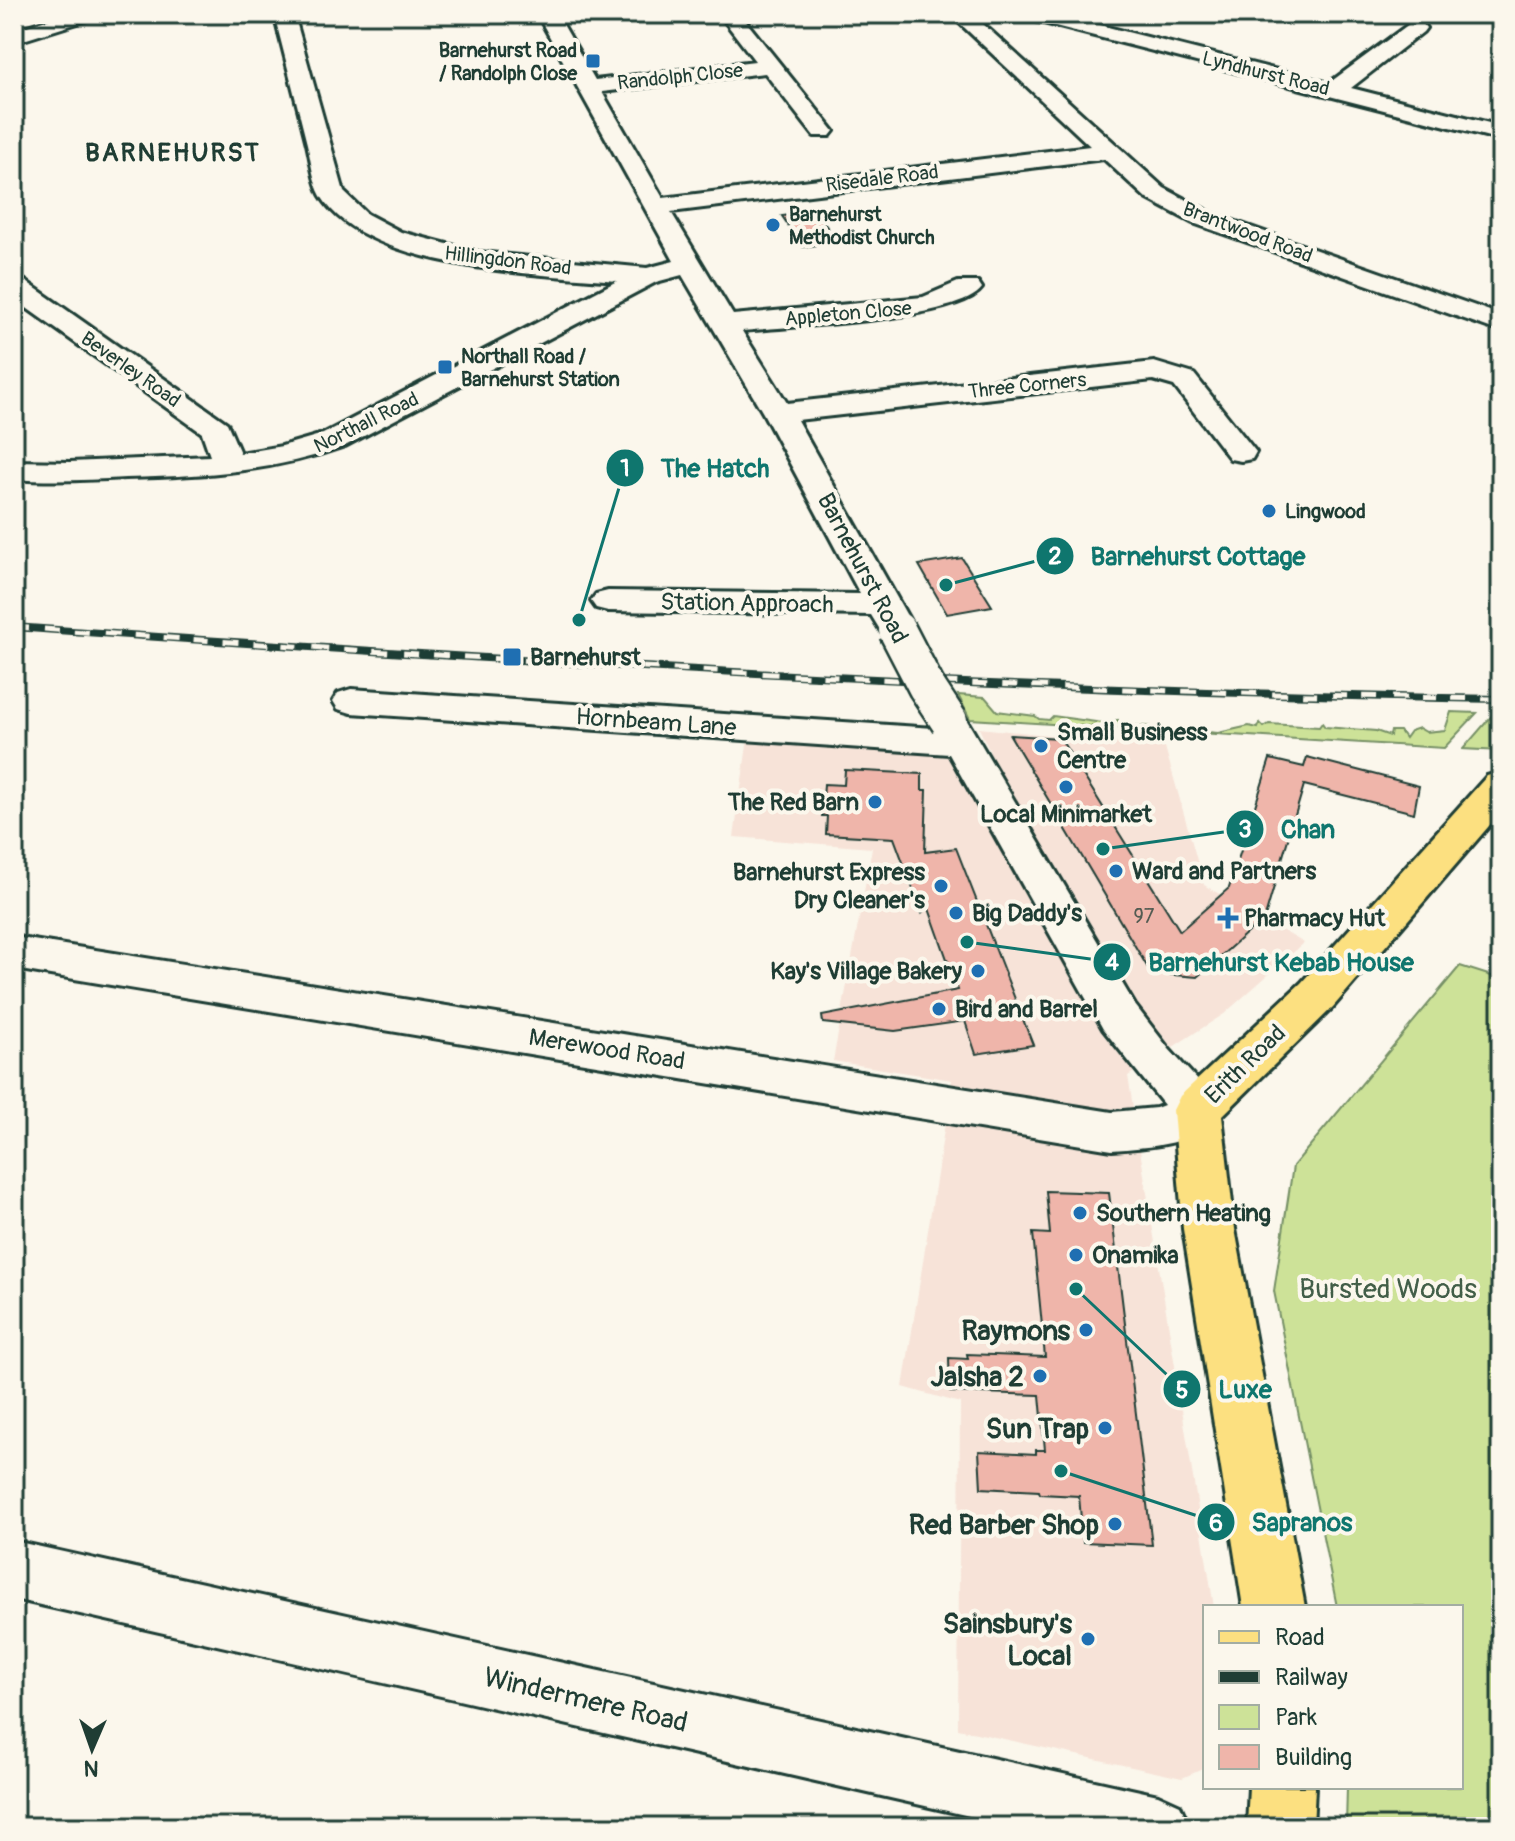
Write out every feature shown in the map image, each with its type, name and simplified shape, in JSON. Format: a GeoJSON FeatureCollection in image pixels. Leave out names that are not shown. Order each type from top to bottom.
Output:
{"type":"FeatureCollection","features":[{"type":"Feature","properties":{"kind":"main road","name":"Erith Road"},"geometry":{"type":"LineString","coordinates":[[1274,1605],[1209,1229],[1197,1110],[1317,995],[1501,786]]}},
{"type":"Feature","properties":{"kind":"main road"},"geometry":{"type":"LineString","coordinates":[[1280,1827],[1282,1789]]}},
{"type":"Feature","properties":{"kind":"street"},"geometry":{"type":"LineString","coordinates":[[14,37],[87,14]]}},
{"type":"Feature","properties":{"kind":"street","name":"Hillingdon Road"},"geometry":{"type":"LineString","coordinates":[[284,14],[332,194],[341,206],[363,222],[408,243],[460,257],[647,276]]}},
{"type":"Feature","properties":{"kind":"street","name":"Barnehurst Road"},"geometry":{"type":"LineString","coordinates":[[547,14],[689,265],[778,413],[926,686],[1119,1017],[1153,1062],[1197,1110]]}},
{"type":"Feature","properties":{"kind":"street","name":"Randolph Close"},"geometry":{"type":"LineString","coordinates":[[729,14],[823,131]]}},
{"type":"Feature","properties":{"kind":"street","name":"Brantwood Road"},"geometry":{"type":"LineString","coordinates":[[960,14],[1155,193],[1202,218],[1501,324]]}},
{"type":"Feature","properties":{"kind":"street","name":"Lyndhurst Road"},"geometry":{"type":"LineString","coordinates":[[1031,14],[1501,133]]}},
{"type":"Feature","properties":{"kind":"street"},"geometry":{"type":"LineString","coordinates":[[1334,90],[1416,28]]}},
{"type":"Feature","properties":{"kind":"street","name":"Randolph Close"},"geometry":{"type":"LineString","coordinates":[[588,87],[772,66]]}},
{"type":"Feature","properties":{"kind":"street","name":"Risedale Road"},"geometry":{"type":"LineString","coordinates":[[656,206],[1107,151]]}},
{"type":"Feature","properties":{"kind":"street","name":"Northall Road"},"geometry":{"type":"LineString","coordinates":[[14,470],[229,465],[274,460],[334,440],[647,276],[689,265]]}},
{"type":"Feature","properties":{"kind":"street","name":"Beverley Road"},"geometry":{"type":"LineString","coordinates":[[14,286],[216,429],[229,465]]}},
{"type":"Feature","properties":{"kind":"street","name":"Appleton Close"},"geometry":{"type":"LineString","coordinates":[[724,324],[924,305],[950,298],[968,288]]}},
{"type":"Feature","properties":{"kind":"street","name":"Three Corners"},"geometry":{"type":"LineString","coordinates":[[778,413],[1154,371],[1184,380],[1241,452]]}},
{"type":"Feature","properties":{"kind":"street","name":"Station Approach"},"geometry":{"type":"LineString","coordinates":[[608,601],[891,617]]}},
{"type":"Feature","properties":{"kind":"street","name":"Hornbeam Lane"},"geometry":{"type":"LineString","coordinates":[[351,701],[955,732]]}},
{"type":"Feature","properties":{"kind":"street","name":"Merewood Road"},"geometry":{"type":"LineString","coordinates":[[14,953],[1112,1131],[1161,1127],[1197,1110]]}},
{"type":"Feature","properties":{"kind":"street","name":"Windermere Road"},"geometry":{"type":"LineString","coordinates":[[14,1570],[1158,1827]]}},
{"type":"Feature","properties":{"kind":"shaded area"},"geometry":{"type":"Polygon","coordinates":[[[979,728],[1165,747],[1204,885],[1304,943],[1224,1014],[1128,1076],[1214,1605],[1203,1605],[1203,1769],[1182,1778],[958,1729],[960,1403],[903,1387],[952,1080],[833,1061],[872,848],[734,837],[748,738],[990,752],[979,728]]]}},
{"type":"Feature","properties":{"kind":"green space"},"geometry":{"type":"Polygon","coordinates":[[[958,695],[985,697],[997,711],[1039,719],[1049,720],[1053,716],[1103,723],[1118,720],[1120,724],[1218,733],[1249,726],[1258,728],[1260,723],[1264,727],[1269,724],[1319,727],[1322,723],[1325,727],[1376,731],[1390,736],[1391,731],[1400,731],[1405,738],[1410,731],[1419,728],[1426,732],[1445,730],[1451,712],[1477,713],[1444,748],[970,719],[958,695]]]}},
{"type":"Feature","properties":{"kind":"green space"},"geometry":{"type":"Polygon","coordinates":[[[1495,712],[1501,712],[1501,751],[1463,749],[1495,712]]]}},
{"type":"Feature","properties":{"kind":"green space","name":"Bursted Woods"},"geometry":{"type":"Polygon","coordinates":[[[1460,966],[1501,979],[1501,1827],[1346,1827],[1347,1789],[1463,1789],[1463,1605],[1337,1605],[1274,1291],[1293,1166],[1460,966]]]}},
{"type":"Feature","properties":{"kind":"building"},"geometry":{"type":"Polygon","coordinates":[[[816,212],[838,242],[803,247],[782,216],[816,212]]]}},
{"type":"Feature","properties":{"kind":"building"},"geometry":{"type":"Polygon","coordinates":[[[962,558],[992,606],[947,614],[919,565],[962,558]]]}},
{"type":"Feature","properties":{"kind":"building"},"geometry":{"type":"Polygon","coordinates":[[[1010,735],[1060,738],[1180,931],[1229,888],[1270,759],[1304,767],[1307,757],[1419,786],[1414,813],[1304,785],[1265,917],[1197,977],[1151,973],[1010,735]]]}},
{"type":"Feature","properties":{"kind":"building"},"geometry":{"type":"Polygon","coordinates":[[[845,770],[922,774],[922,790],[927,790],[925,852],[956,848],[1033,1045],[976,1054],[965,1021],[895,1031],[823,1023],[822,1016],[958,990],[927,903],[922,913],[894,838],[826,834],[827,816],[822,816],[824,784],[844,785],[845,770]]]}},
{"type":"Feature","properties":{"kind":"building"},"geometry":{"type":"Polygon","coordinates":[[[1046,1191],[1109,1193],[1152,1545],[1083,1542],[1079,1496],[981,1488],[979,1451],[1036,1454],[1036,1450],[1045,1450],[1040,1395],[950,1392],[949,1358],[968,1359],[967,1354],[1045,1357],[1033,1233],[1050,1234],[1046,1191]]]}},
{"type":"Feature","properties":{"kind":"railway"},"geometry":{"type":"LineString","coordinates":[[14,627],[757,673],[1129,689],[1501,699]]}},
{"type":"Feature","properties":{"kind":"place","name":"Barnehurst Road / Randolph Close"},"geometry":{"type":"Point","coordinates":[593,61]}},
{"type":"Feature","properties":{"kind":"place","name":"Barnehurst Methodist Church"},"geometry":{"type":"Point","coordinates":[773,225]}},
{"type":"Feature","properties":{"kind":"place","name":"Northall Road / Barnehurst Station"},"geometry":{"type":"Point","coordinates":[445,367]}},
{"type":"Feature","properties":{"kind":"place","name":"Lingwood"},"geometry":{"type":"Point","coordinates":[1269,511]}},
{"type":"Feature","properties":{"kind":"place","name":"Barnehurst Cottage"},"geometry":{"type":"Point","coordinates":[946,585]}},
{"type":"Feature","properties":{"kind":"place","name":"The Hatch"},"geometry":{"type":"Point","coordinates":[579,620]}},
{"type":"Feature","properties":{"kind":"place","name":"Barnehurst"},"geometry":{"type":"Point","coordinates":[512,657]}},
{"type":"Feature","properties":{"kind":"place","name":"Small Business Centre"},"geometry":{"type":"Point","coordinates":[1041,746]}},
{"type":"Feature","properties":{"kind":"place","name":"Local Minimarket"},"geometry":{"type":"Point","coordinates":[1066,787]}},
{"type":"Feature","properties":{"kind":"place","name":"The Red Barn"},"geometry":{"type":"Point","coordinates":[875,802]}},
{"type":"Feature","properties":{"kind":"place","name":"Chan"},"geometry":{"type":"Point","coordinates":[1103,849]}},
{"type":"Feature","properties":{"kind":"place","name":"Ward and Partners"},"geometry":{"type":"Point","coordinates":[1116,871]}},
{"type":"Feature","properties":{"kind":"place","name":"Barnehurst Express Dry Cleaner's"},"geometry":{"type":"Point","coordinates":[941,886]}},
{"type":"Feature","properties":{"kind":"place","name":"Big Daddy's"},"geometry":{"type":"Point","coordinates":[956,913]}},
{"type":"Feature","properties":{"kind":"place","name":"Pharmacy Hut"},"geometry":{"type":"Point","coordinates":[1228,918]}},
{"type":"Feature","properties":{"kind":"place","name":"Barnehurst Kebab House"},"geometry":{"type":"Point","coordinates":[967,942]}},
{"type":"Feature","properties":{"kind":"place","name":"Kay's Village Bakery"},"geometry":{"type":"Point","coordinates":[978,971]}},
{"type":"Feature","properties":{"kind":"place","name":"Bird and Barrel"},"geometry":{"type":"Point","coordinates":[939,1009]}},
{"type":"Feature","properties":{"kind":"place","name":"Southern Heating"},"geometry":{"type":"Point","coordinates":[1080,1213]}},
{"type":"Feature","properties":{"kind":"place","name":"Onamika"},"geometry":{"type":"Point","coordinates":[1076,1255]}},
{"type":"Feature","properties":{"kind":"place","name":"Luxe"},"geometry":{"type":"Point","coordinates":[1076,1289]}},
{"type":"Feature","properties":{"kind":"place","name":"Raymons"},"geometry":{"type":"Point","coordinates":[1086,1330]}},
{"type":"Feature","properties":{"kind":"place","name":"Jalsha 2"},"geometry":{"type":"Point","coordinates":[1040,1376]}},
{"type":"Feature","properties":{"kind":"place","name":"Sun Trap"},"geometry":{"type":"Point","coordinates":[1105,1428]}},
{"type":"Feature","properties":{"kind":"place","name":"Sapranos"},"geometry":{"type":"Point","coordinates":[1061,1471]}},
{"type":"Feature","properties":{"kind":"place","name":"Red Barber Shop"},"geometry":{"type":"Point","coordinates":[1115,1524]}},
{"type":"Feature","properties":{"kind":"place","name":"Sainsbury's Local"},"geometry":{"type":"Point","coordinates":[1088,1639]}},
{"type":"Feature","properties":{"kind":"district","name":"BARNEHURST"},"geometry":{"type":"Point","coordinates":[173,152]}}]}
